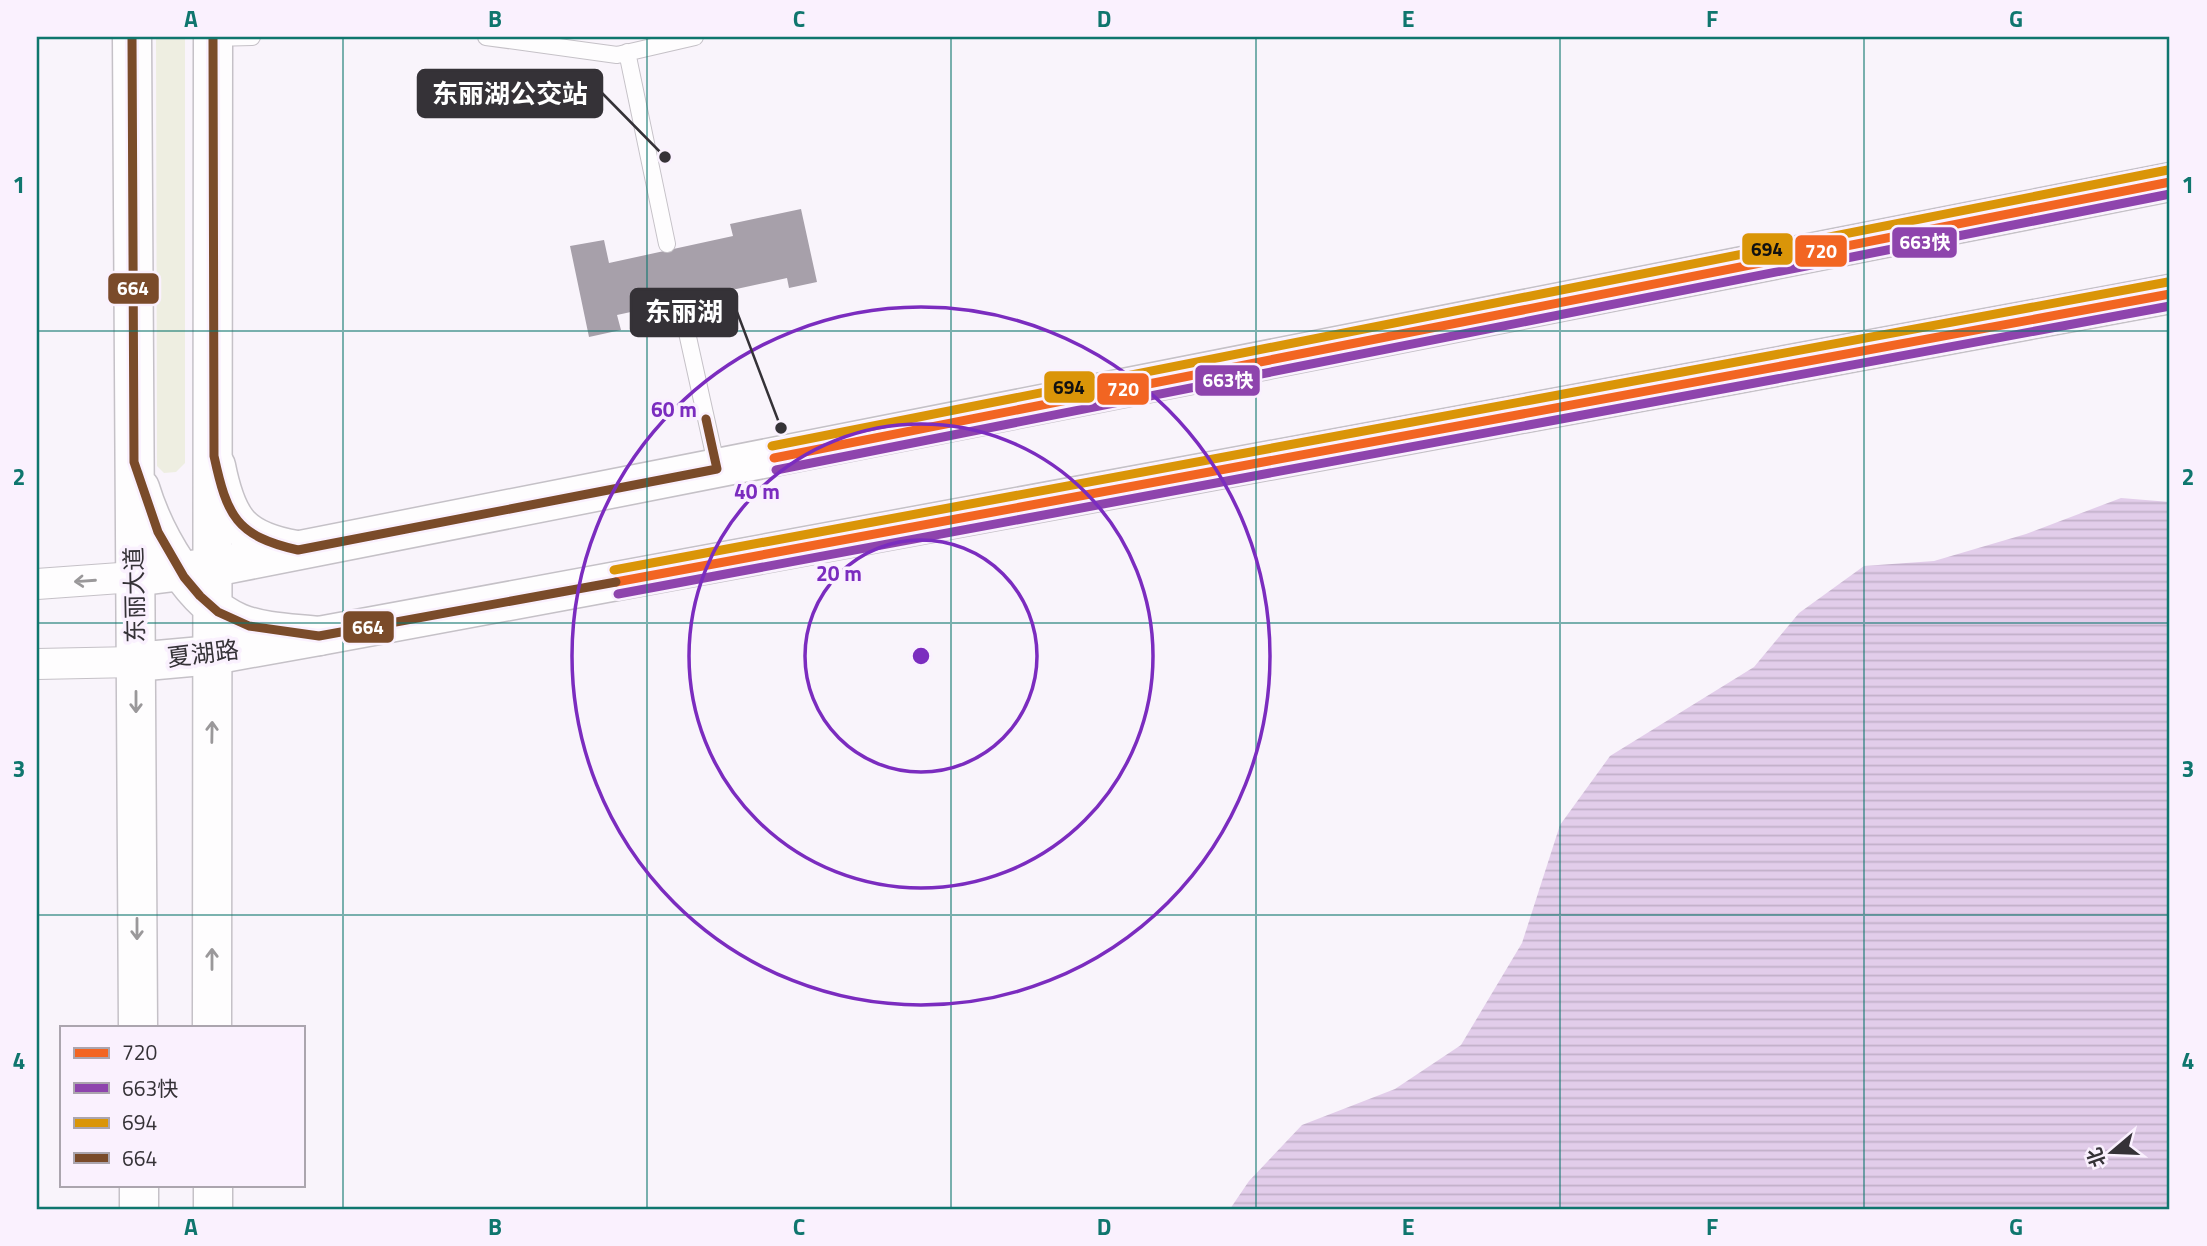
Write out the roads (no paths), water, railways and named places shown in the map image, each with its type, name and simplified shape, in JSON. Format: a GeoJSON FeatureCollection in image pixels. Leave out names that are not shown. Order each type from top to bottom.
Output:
{"type":"FeatureCollection","features":[{"type":"Feature","properties":{"kind":"main road","name":"东丽大道"},"geometry":{"type":"LineString","coordinates":[[132,37],[138,1026]]}},
{"type":"Feature","properties":{"kind":"main road"},"geometry":{"type":"LineString","coordinates":[[198,569],[214,456],[213,37]]}},
{"type":"Feature","properties":{"kind":"main road"},"geometry":{"type":"LineString","coordinates":[[134,577],[198,569],[717,469],[2170,182]]}},
{"type":"Feature","properties":{"kind":"main road","name":"夏湖路"},"geometry":{"type":"LineString","coordinates":[[135,662],[213,655],[319,636],[2170,294]]}},
{"type":"Feature","properties":{"kind":"main road"},"geometry":{"type":"LineString","coordinates":[[214,456],[225,503],[241,529],[270,545],[298,550]]}},
{"type":"Feature","properties":{"kind":"main road"},"geometry":{"type":"LineString","coordinates":[[134,462],[141,492],[198,569],[213,609],[212,1026]]}},
{"type":"Feature","properties":{"kind":"main road"},"geometry":{"type":"LineString","coordinates":[[213,609],[239,623],[271,631],[319,636]]}},
{"type":"Feature","properties":{"kind":"main road"},"geometry":{"type":"LineString","coordinates":[[139,1186],[139,1209]]}},
{"type":"Feature","properties":{"kind":"main road"},"geometry":{"type":"LineString","coordinates":[[213,1186],[213,1209]]}},
{"type":"Feature","properties":{"kind":"street"},"geometry":{"type":"LineString","coordinates":[[37,584],[134,577]]}},
{"type":"Feature","properties":{"kind":"street"},"geometry":{"type":"LineString","coordinates":[[37,664],[135,662]]}},
{"type":"Feature","properties":{"kind":"lane"},"geometry":{"type":"LineString","coordinates":[[213,37],[252,37]]}},
{"type":"Feature","properties":{"kind":"lane"},"geometry":{"type":"LineString","coordinates":[[486,37],[599,54],[627,52],[695,37]]}},
{"type":"Feature","properties":{"kind":"lane"},"geometry":{"type":"LineString","coordinates":[[627,52],[667,244]]}},
{"type":"Feature","properties":{"kind":"lane"},"geometry":{"type":"LineString","coordinates":[[682,310],[717,469]]}},
{"type":"Feature","properties":{"kind":"place","name":"东丽湖公交站"},"geometry":{"type":"Point","coordinates":[665,157]}},
{"type":"Feature","properties":{"kind":"place","name":"东丽湖"},"geometry":{"type":"Point","coordinates":[781,428]}}]}
